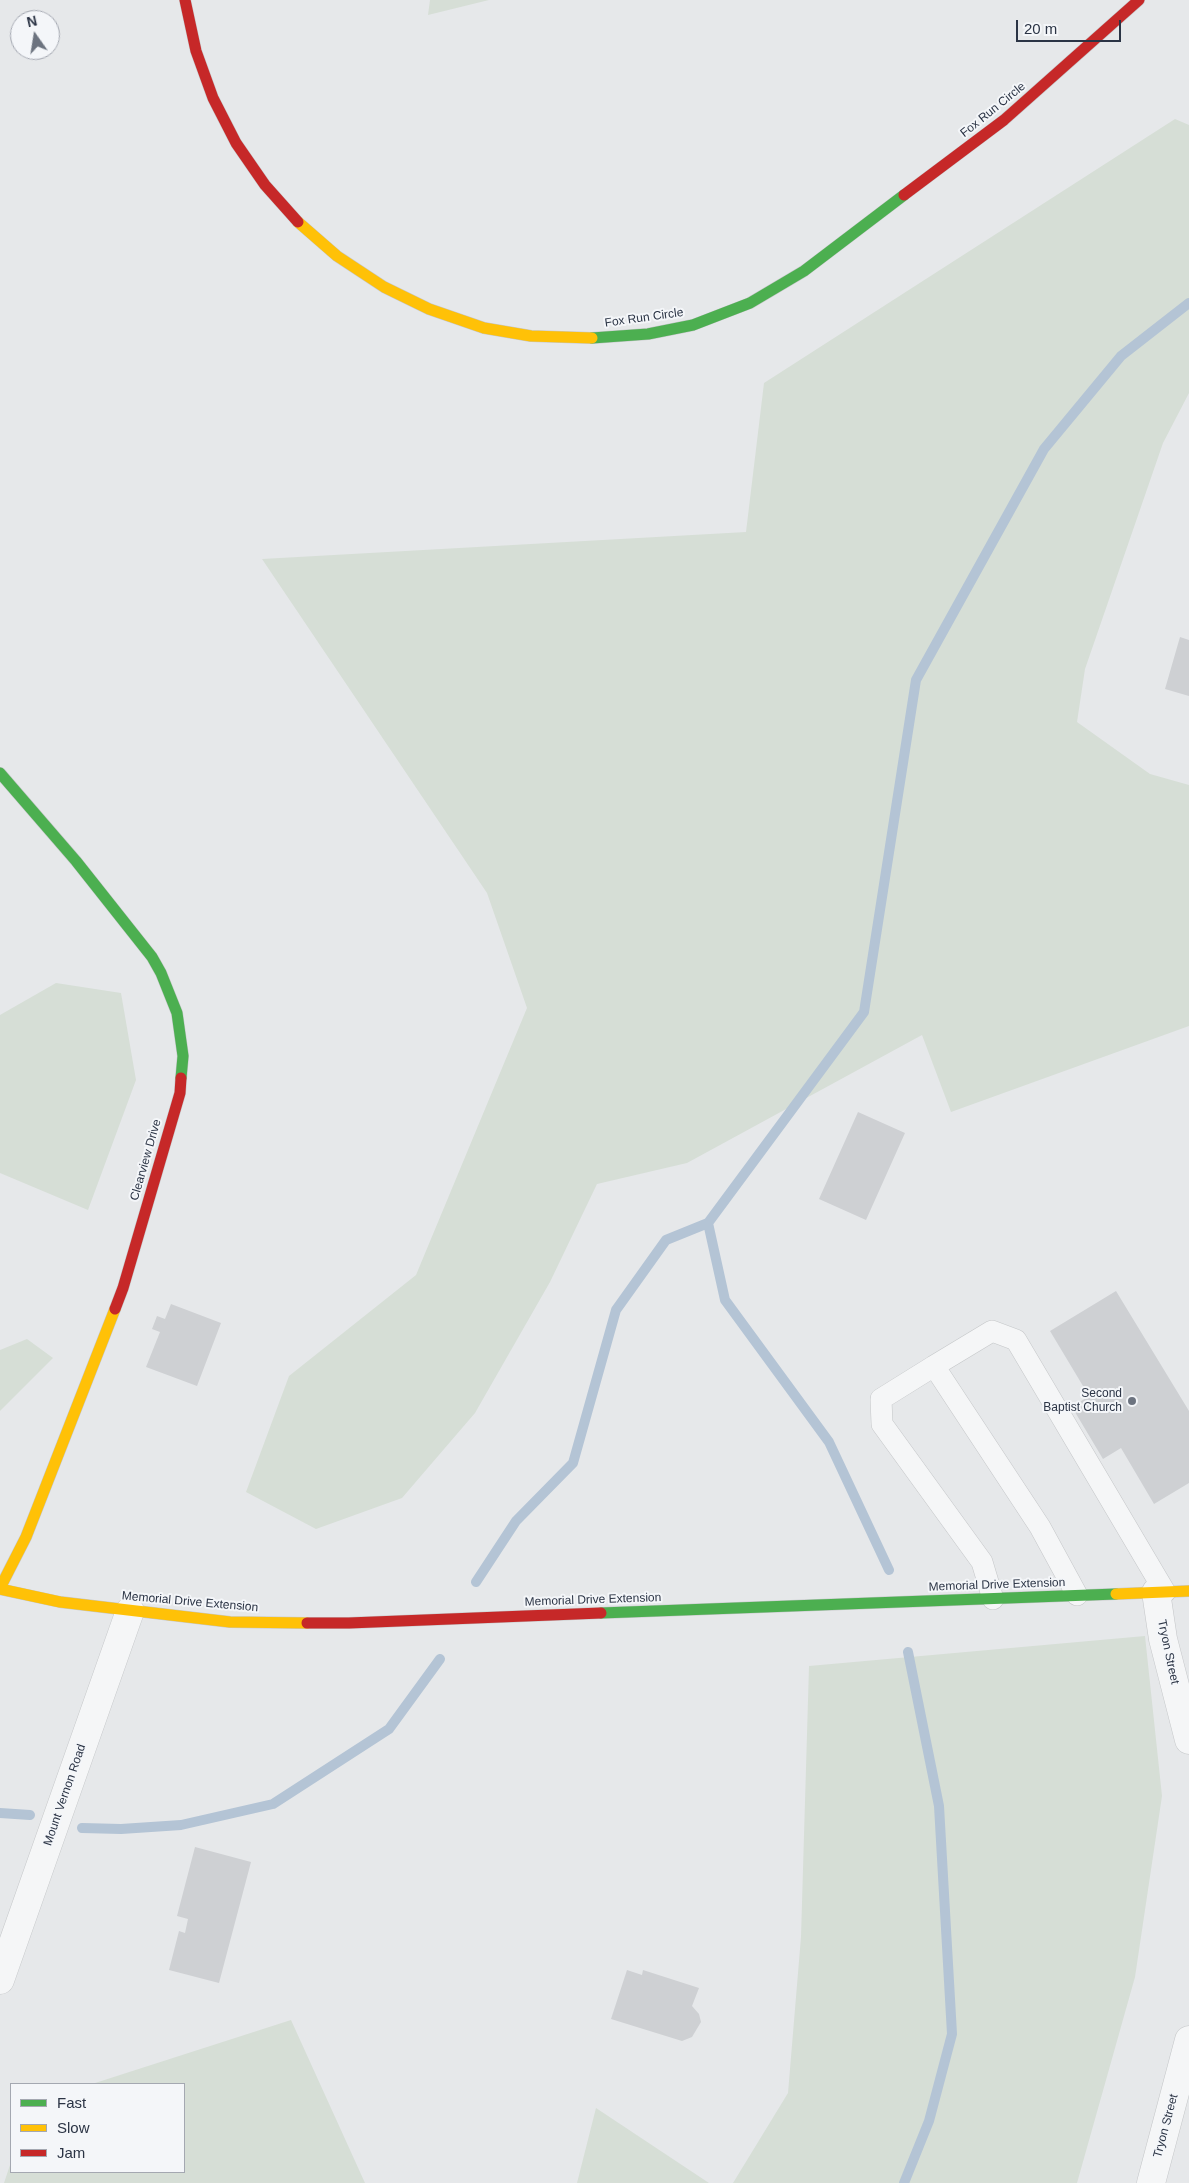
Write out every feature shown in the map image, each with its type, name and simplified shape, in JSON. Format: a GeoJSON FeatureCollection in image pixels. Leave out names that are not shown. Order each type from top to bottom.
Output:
{"type":"FeatureCollection","features":[{"type":"Feature","properties":{"kind":"street","name":"Fox Run Circle"},"geometry":{"type":"LineString","coordinates":[[185,0],[196,51],[213,98],[236,144],[265,185],[299,223],[337,256],[384,288],[430,309],[484,328],[531,336],[601,338],[648,334],[693,325],[723,315],[750,302],[804,271],[1004,120],[1139,0]]}},
{"type":"Feature","properties":{"kind":"street","name":"Clearview Drive"},"geometry":{"type":"LineString","coordinates":[[0,773],[76,861],[152,957],[161,973],[177,1013],[183,1056],[180,1092],[123,1288],[26,1537],[0,1589]]}},
{"type":"Feature","properties":{"kind":"street","name":"Memorial Drive Extension"},"geometry":{"type":"LineString","coordinates":[[0,1589],[60,1602],[230,1622],[350,1623],[1189,1591]]}},
{"type":"Feature","properties":{"kind":"street","name":"Tryon Street"},"geometry":{"type":"LineString","coordinates":[[1161,1592],[1163,1640],[1189,1740]]}},
{"type":"Feature","properties":{"kind":"street","name":"Mount Vernon Road"},"geometry":{"type":"LineString","coordinates":[[0,1980],[130,1611]]}},
{"type":"Feature","properties":{"kind":"street","name":"Tryon Street"},"geometry":{"type":"LineString","coordinates":[[1151,2183],[1189,2040]]}},
{"type":"Feature","properties":{"kind":"lane"},"geometry":{"type":"LineString","coordinates":[[994,1599],[982,1562],[882,1424],[882,1398],[992,1331],[1016,1340],[1161,1592]]}},
{"type":"Feature","properties":{"kind":"lane"},"geometry":{"type":"LineString","coordinates":[[934,1366],[1040,1527],[1077,1595]]}},
{"type":"Feature","properties":{"kind":"shaded area"},"geometry":{"type":"Polygon","coordinates":[[[430,0],[489,0],[428,15],[430,0]]]}},
{"type":"Feature","properties":{"kind":"shaded area"},"geometry":{"type":"Polygon","coordinates":[[[1175,119],[1189,125],[1189,393],[1163,443],[1085,669],[1077,722],[1150,774],[1189,785],[1189,1026],[951,1112],[922,1035],[687,1163],[597,1184],[550,1282],[475,1413],[402,1498],[316,1529],[246,1492],[289,1376],[416,1275],[527,1008],[487,893],[262,559],[746,532],[764,383],[1175,119]]]}},
{"type":"Feature","properties":{"kind":"shaded area"},"geometry":{"type":"Polygon","coordinates":[[[56,983],[121,993],[136,1080],[88,1210],[0,1173],[0,1015],[56,983]]]}},
{"type":"Feature","properties":{"kind":"shaded area"},"geometry":{"type":"Polygon","coordinates":[[[27,1339],[53,1358],[0,1411],[0,1350],[27,1339]]]}},
{"type":"Feature","properties":{"kind":"shaded area"},"geometry":{"type":"Polygon","coordinates":[[[1145,1636],[1162,1796],[1135,1977],[1077,2183],[733,2183],[788,2093],[801,1937],[809,1666],[1145,1636]]]}},
{"type":"Feature","properties":{"kind":"shaded area"},"geometry":{"type":"Polygon","coordinates":[[[291,2020],[365,2183],[4,2183],[10,2165],[10,2173],[185,2173],[185,2083],[95,2083],[291,2020]]]}},
{"type":"Feature","properties":{"kind":"shaded area"},"geometry":{"type":"Polygon","coordinates":[[[596,2108],[709,2183],[577,2183],[596,2108]]]}},
{"type":"Feature","properties":{"kind":"building"},"geometry":{"type":"Polygon","coordinates":[[[1180,637],[1189,640],[1189,696],[1165,689],[1180,637]]]}},
{"type":"Feature","properties":{"kind":"building"},"geometry":{"type":"Polygon","coordinates":[[[858,1112],[905,1133],[866,1220],[819,1199],[858,1112]]]}},
{"type":"Feature","properties":{"kind":"building","name":"Second Baptist Church"},"geometry":{"type":"Polygon","coordinates":[[[1116,1291],[1189,1411],[1189,1483],[1154,1504],[1121,1448],[1103,1459],[1072,1407],[1089,1396],[1050,1331],[1116,1291]]]}},
{"type":"Feature","properties":{"kind":"building"},"geometry":{"type":"Polygon","coordinates":[[[171,1304],[221,1323],[197,1386],[146,1367],[160,1332],[152,1329],[157,1316],[165,1319],[171,1304]]]}},
{"type":"Feature","properties":{"kind":"building"},"geometry":{"type":"Polygon","coordinates":[[[195,1847],[251,1862],[219,1983],[169,1970],[179,1931],[185,1933],[188,1919],[177,1916],[195,1847]]]}},
{"type":"Feature","properties":{"kind":"building"},"geometry":{"type":"Polygon","coordinates":[[[627,1970],[642,1975],[643,1970],[699,1988],[692,2006],[699,2014],[701,2022],[692,2037],[682,2041],[611,2019],[627,1970]]]}},
{"type":"Feature","properties":{"kind":"waterway"},"geometry":{"type":"LineString","coordinates":[[476,1582],[516,1521],[573,1463],[616,1310],[666,1240],[708,1223],[864,1012],[916,680],[1044,449],[1121,356],[1189,303]]}},
{"type":"Feature","properties":{"kind":"waterway"},"geometry":{"type":"LineString","coordinates":[[708,1223],[725,1300],[829,1442],[889,1570]]}},
{"type":"Feature","properties":{"kind":"waterway"},"geometry":{"type":"LineString","coordinates":[[904,2183],[929,2121],[952,2034],[939,1806],[908,1652]]}},
{"type":"Feature","properties":{"kind":"waterway"},"geometry":{"type":"LineString","coordinates":[[82,1828],[121,1829],[181,1825],[273,1804],[389,1729],[440,1659]]}},
{"type":"Feature","properties":{"kind":"waterway"},"geometry":{"type":"LineString","coordinates":[[0,1813],[30,1815]]}},
{"type":"Feature","properties":{"kind":"traffic: fast"},"geometry":{"type":"LineString","coordinates":[[592,338],[648,334],[693,325],[750,303],[804,271],[904,195]]}},
{"type":"Feature","properties":{"kind":"traffic: fast"},"geometry":{"type":"LineString","coordinates":[[0,773],[76,861],[152,957],[161,973],[177,1013],[183,1056],[181,1078]]}},
{"type":"Feature","properties":{"kind":"traffic: fast"},"geometry":{"type":"LineString","coordinates":[[601,1613],[1116,1594]]}},
{"type":"Feature","properties":{"kind":"traffic: slow"},"geometry":{"type":"LineString","coordinates":[[298,222],[337,256],[384,287],[429,309],[484,328],[531,336],[592,338]]}},
{"type":"Feature","properties":{"kind":"traffic: slow"},"geometry":{"type":"LineString","coordinates":[[0,1588],[26,1537],[115,1309]]}},
{"type":"Feature","properties":{"kind":"traffic: slow"},"geometry":{"type":"LineString","coordinates":[[0,1589],[60,1602],[230,1622],[307,1623]]}},
{"type":"Feature","properties":{"kind":"traffic: slow"},"geometry":{"type":"LineString","coordinates":[[1116,1594],[1189,1591]]}},
{"type":"Feature","properties":{"kind":"traffic: jam"},"geometry":{"type":"LineString","coordinates":[[185,0],[196,51],[213,98],[236,143],[265,185],[298,222]]}},
{"type":"Feature","properties":{"kind":"traffic: jam"},"geometry":{"type":"LineString","coordinates":[[904,195],[1004,120],[1139,0]]}},
{"type":"Feature","properties":{"kind":"traffic: jam"},"geometry":{"type":"LineString","coordinates":[[115,1309],[123,1288],[180,1093],[181,1078]]}},
{"type":"Feature","properties":{"kind":"traffic: jam"},"geometry":{"type":"LineString","coordinates":[[307,1623],[601,1613]]}},
{"type":"Feature","properties":{"kind":"place","name":"Second Baptist Church"},"geometry":{"type":"Point","coordinates":[1132,1401]}}]}
